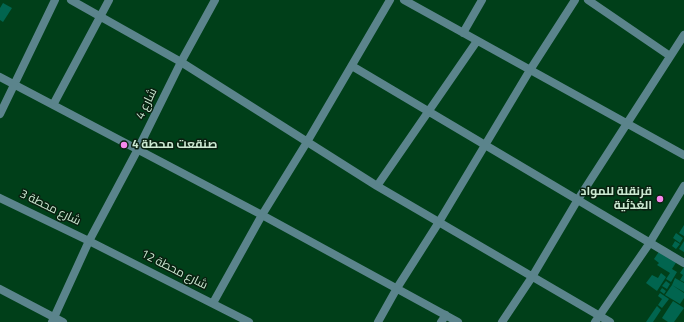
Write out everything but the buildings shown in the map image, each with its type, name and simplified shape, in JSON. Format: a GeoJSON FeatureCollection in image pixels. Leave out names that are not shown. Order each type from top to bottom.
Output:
{"type":"FeatureCollection","features":[{"type":"Feature","properties":{"kind":"street"},"geometry":{"type":"LineString","coordinates":[[0,114],[54,0]]}},
{"type":"Feature","properties":{"kind":"street"},"geometry":{"type":"LineString","coordinates":[[71,0],[181,62],[377,186],[532,277],[597,319],[610,322]]}},
{"type":"Feature","properties":{"kind":"street"},"geometry":{"type":"LineString","coordinates":[[53,105],[109,0]]}},
{"type":"Feature","properties":{"kind":"street","name":"شارع 4"},"geometry":{"type":"LineString","coordinates":[[53,319],[89,241],[138,149],[181,62],[215,0]]}},
{"type":"Feature","properties":{"kind":"street"},"geometry":{"type":"LineString","coordinates":[[213,303],[262,215],[307,142],[390,0]]}},
{"type":"Feature","properties":{"kind":"street"},"geometry":{"type":"LineString","coordinates":[[404,0],[627,122],[684,155]]}},
{"type":"Feature","properties":{"kind":"street"},"geometry":{"type":"LineString","coordinates":[[463,33],[482,0]]}},
{"type":"Feature","properties":{"kind":"street"},"geometry":{"type":"LineString","coordinates":[[378,322],[397,288],[440,222],[530,70],[575,0]]}},
{"type":"Feature","properties":{"kind":"street"},"geometry":{"type":"LineString","coordinates":[[588,0],[670,56]]}},
{"type":"Feature","properties":{"kind":"street"},"geometry":{"type":"LineString","coordinates":[[502,322],[532,277],[577,201],[627,122],[684,35]]}},
{"type":"Feature","properties":{"kind":"street"},"geometry":{"type":"LineString","coordinates":[[377,186],[477,41]]}},
{"type":"Feature","properties":{"kind":"street"},"geometry":{"type":"LineString","coordinates":[[352,66],[684,264]]}},
{"type":"Feature","properties":{"kind":"street"},"geometry":{"type":"LineString","coordinates":[[0,77],[397,288],[444,318],[458,322]]}},
{"type":"Feature","properties":{"kind":"street"},"geometry":{"type":"LineString","coordinates":[[597,319],[649,244],[684,186]]}},
{"type":"Feature","properties":{"kind":"street","name":"شارع محطة 3"},"geometry":{"type":"LineString","coordinates":[[0,198],[89,241]]}},
{"type":"Feature","properties":{"kind":"street","name":"شارع محطة 12"},"geometry":{"type":"LineString","coordinates":[[89,241],[249,322]]}},
{"type":"Feature","properties":{"kind":"street"},"geometry":{"type":"LineString","coordinates":[[0,289],[53,319],[63,322]]}},
{"type":"Feature","properties":{"kind":"place","name":"صنقعت محطة 4"},"geometry":{"type":"Point","coordinates":[124,145]}},
{"type":"Feature","properties":{"kind":"place","name":"قرنقلة للمواد الغذئية"},"geometry":{"type":"Point","coordinates":[660,199]}}]}
